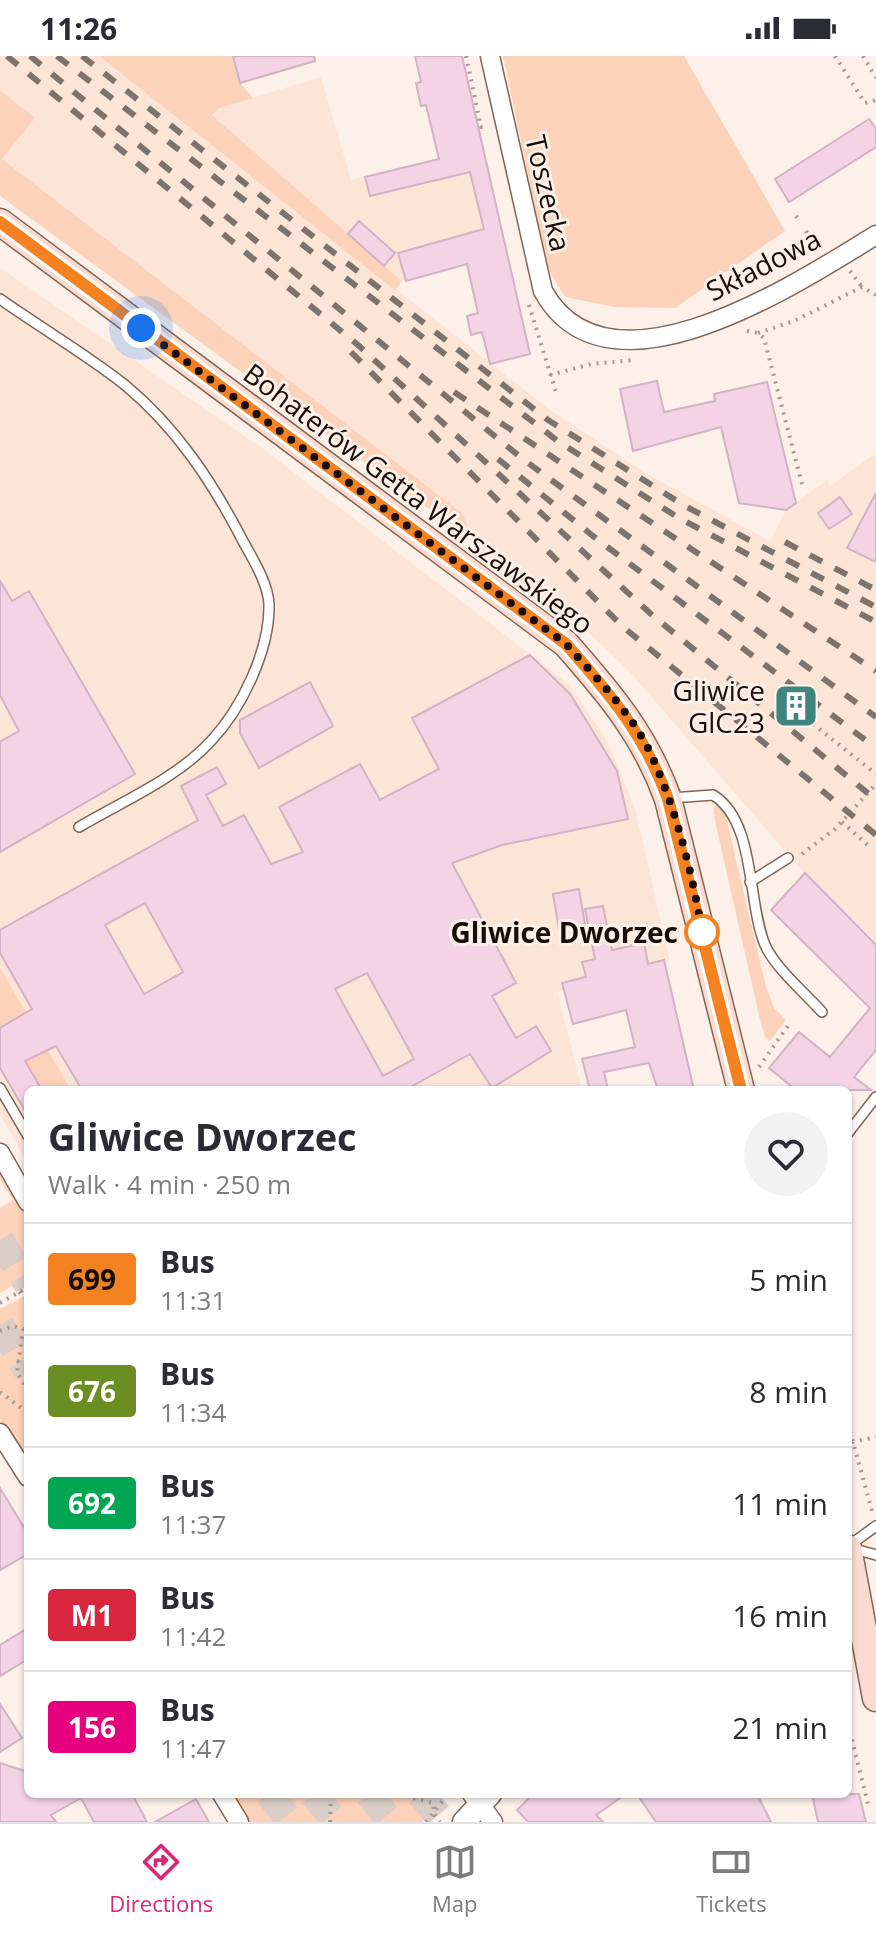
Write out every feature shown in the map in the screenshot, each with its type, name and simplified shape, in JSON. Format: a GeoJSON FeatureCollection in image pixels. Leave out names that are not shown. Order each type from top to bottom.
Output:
{"type":"FeatureCollection","features":[{"type":"Feature","properties":{"kind":"main road","name":"Bohaterów Getta Warszawskiego"},"geometry":{"type":"LineString","coordinates":[[0,222],[566,644],[616,700],[654,759],[668,799],[748,1081]]}},
{"type":"Feature","properties":{"kind":"main road"},"geometry":{"type":"LineString","coordinates":[[852,1569],[876,1698]]}},
{"type":"Feature","properties":{"kind":"street","name":"Toszecka"},"geometry":{"type":"LineString","coordinates":[[490,56],[543,291],[554,311],[577,329]]}},
{"type":"Feature","properties":{"kind":"street","name":"Składowa"},"geometry":{"type":"LineString","coordinates":[[577,329],[609,340],[633,340],[715,321],[772,297],[876,235]]}},
{"type":"Feature","properties":{"kind":"street"},"geometry":{"type":"LineString","coordinates":[[0,1153],[23,1181]]}},
{"type":"Feature","properties":{"kind":"street"},"geometry":{"type":"LineString","coordinates":[[0,1433],[24,1471]]}},
{"type":"Feature","properties":{"kind":"street"},"geometry":{"type":"LineString","coordinates":[[224,1798],[239,1822]]}},
{"type":"Feature","properties":{"kind":"street"},"geometry":{"type":"LineString","coordinates":[[464,1822],[484,1804]]}},
{"type":"Feature","properties":{"kind":"lane"},"geometry":{"type":"LineString","coordinates":[[0,299],[124,384],[158,416],[213,483],[257,567],[269,601],[268,628],[254,671],[211,741],[176,770],[79,827]]}},
{"type":"Feature","properties":{"kind":"lane"},"geometry":{"type":"LineString","coordinates":[[668,799],[703,794],[721,800],[738,825],[766,948],[822,1012]]}},
{"type":"Feature","properties":{"kind":"lane"},"geometry":{"type":"LineString","coordinates":[[750,882],[788,858]]}},
{"type":"Feature","properties":{"kind":"lane"},"geometry":{"type":"LineString","coordinates":[[0,1088],[24,1129]]}},
{"type":"Feature","properties":{"kind":"lane"},"geometry":{"type":"LineString","coordinates":[[852,1128],[876,1097]]}},
{"type":"Feature","properties":{"kind":"lane"},"geometry":{"type":"LineString","coordinates":[[852,1543],[875,1522]]}},
{"type":"Feature","properties":{"kind":"lane"},"geometry":{"type":"LineString","coordinates":[[852,1548],[876,1555]]}},
{"type":"Feature","properties":{"kind":"path"},"geometry":{"type":"LineString","coordinates":[[835,56],[865,103],[876,100]]}},
{"type":"Feature","properties":{"kind":"path"},"geometry":{"type":"LineString","coordinates":[[863,56],[876,78]]}},
{"type":"Feature","properties":{"kind":"path"},"geometry":{"type":"LineString","coordinates":[[849,269],[862,287],[876,295]]}},
{"type":"Feature","properties":{"kind":"path"},"geometry":{"type":"LineString","coordinates":[[735,335],[758,333],[794,321],[862,287]]}},
{"type":"Feature","properties":{"kind":"path"},"geometry":{"type":"LineString","coordinates":[[758,333],[764,338],[775,374],[802,484]]}},
{"type":"Feature","properties":{"kind":"path"},"geometry":{"type":"LineString","coordinates":[[550,375],[591,364],[639,359]]}},
{"type":"Feature","properties":{"kind":"path"},"geometry":{"type":"LineString","coordinates":[[813,724],[876,774]]}},
{"type":"Feature","properties":{"kind":"path"},"geometry":{"type":"LineString","coordinates":[[788,858],[807,853],[842,822],[876,784]]}},
{"type":"Feature","properties":{"kind":"path"},"geometry":{"type":"LineString","coordinates":[[842,822],[871,848]]}},
{"type":"Feature","properties":{"kind":"path"},"geometry":{"type":"LineString","coordinates":[[748,1081],[790,1023]]}},
{"type":"Feature","properties":{"kind":"path"},"geometry":{"type":"LineString","coordinates":[[0,1303],[24,1289]]}},
{"type":"Feature","properties":{"kind":"path"},"geometry":{"type":"LineString","coordinates":[[19,1292],[24,1297]]}},
{"type":"Feature","properties":{"kind":"path"},"geometry":{"type":"LineString","coordinates":[[0,1331],[13,1326],[23,1329],[17,1373],[24,1384]]}},
{"type":"Feature","properties":{"kind":"path"},"geometry":{"type":"LineString","coordinates":[[17,1361],[24,1364]]}},
{"type":"Feature","properties":{"kind":"path"},"geometry":{"type":"LineString","coordinates":[[0,1392],[24,1410]]}},
{"type":"Feature","properties":{"kind":"path"},"geometry":{"type":"LineString","coordinates":[[875,1522],[852,1442],[876,1437]]}},
{"type":"Feature","properties":{"kind":"path"},"geometry":{"type":"LineString","coordinates":[[852,1740],[868,1804]]}},
{"type":"Feature","properties":{"kind":"path"},"geometry":{"type":"LineString","coordinates":[[330,1822],[331,1798]]}},
{"type":"Feature","properties":{"kind":"path"},"geometry":{"type":"LineString","coordinates":[[414,1798],[433,1803],[434,1814],[440,1822]]}},
{"type":"Feature","properties":{"kind":"path"},"geometry":{"type":"LineString","coordinates":[[426,1822],[445,1798]]}},
{"type":"Feature","properties":{"kind":"shaded area"},"geometry":{"type":"Polygon","coordinates":[[[0,56],[99,56],[550,410],[647,474],[770,541],[786,510],[827,480],[830,486],[876,453],[876,945],[800,868],[628,670],[512,560],[504,567],[462,533],[467,524],[462,513],[2,159],[35,118],[0,90],[0,56]]]}},
{"type":"Feature","properties":{"kind":"shaded area"},"geometry":{"type":"Polygon","coordinates":[[[99,56],[233,56],[240,83],[253,98],[219,108],[212,115],[402,281],[395,290],[99,56]]]}},
{"type":"Feature","properties":{"kind":"shaded area"},"geometry":{"type":"Polygon","coordinates":[[[503,56],[684,56],[785,231],[675,308],[614,307],[565,297],[548,269],[503,56]]]}},
{"type":"Feature","properties":{"kind":"shaded area"},"geometry":{"type":"Polygon","coordinates":[[[321,77],[351,180],[482,148],[507,253],[402,281],[212,115],[219,108],[321,77]]]}},
{"type":"Feature","properties":{"kind":"shaded area"},"geometry":{"type":"Polygon","coordinates":[[[0,90],[35,118],[2,159],[462,513],[467,524],[462,533],[0,196],[0,90]]]}},
{"type":"Feature","properties":{"kind":"shaded area"},"geometry":{"type":"Polygon","coordinates":[[[0,268],[262,448],[570,685],[606,739],[635,808],[670,962],[557,992],[581,1086],[24,1086],[24,1157],[0,1114],[0,268]]]}},
{"type":"Feature","properties":{"kind":"shaded area"},"geometry":{"type":"Polygon","coordinates":[[[721,800],[730,811],[726,817],[766,987],[774,1008],[786,1020],[770,1041],[761,1024],[715,821],[713,808],[721,800]]]}},
{"type":"Feature","properties":{"kind":"shaded area"},"geometry":{"type":"Polygon","coordinates":[[[0,968],[69,1086],[39,1086],[0,1028],[0,968]]]}},
{"type":"Feature","properties":{"kind":"shaded area"},"geometry":{"type":"Polygon","coordinates":[[[0,1172],[24,1213],[24,1279],[0,1293],[0,1208],[13,1200],[0,1180],[0,1172]]]}},
{"type":"Feature","properties":{"kind":"shaded area"},"geometry":{"type":"Polygon","coordinates":[[[24,1296],[24,1458],[0,1419],[0,1309],[24,1296]]]}},
{"type":"Feature","properties":{"kind":"shaded area"},"geometry":{"type":"Polygon","coordinates":[[[232,1798],[442,1798],[422,1822],[247,1822],[232,1798]]]}},
{"type":"Feature","properties":{"kind":"building"},"geometry":{"type":"Polygon","coordinates":[[[233,56],[314,56],[315,61],[240,83],[233,56]]]}},
{"type":"Feature","properties":{"kind":"building"},"geometry":{"type":"Polygon","coordinates":[[[415,56],[462,56],[530,354],[490,364],[482,332],[471,335],[467,316],[478,313],[467,264],[406,281],[398,253],[484,229],[470,172],[370,196],[365,177],[439,159],[426,105],[421,106],[416,83],[421,82],[415,56]]]}},
{"type":"Feature","properties":{"kind":"building"},"geometry":{"type":"Polygon","coordinates":[[[869,119],[876,129],[876,147],[789,202],[775,179],[869,119]]]}},
{"type":"Feature","properties":{"kind":"building"},"geometry":{"type":"Polygon","coordinates":[[[359,221],[395,253],[384,266],[348,234],[359,221]]]}},
{"type":"Feature","properties":{"kind":"building"},"geometry":{"type":"Polygon","coordinates":[[[657,381],[664,412],[715,401],[714,394],[767,382],[796,503],[786,510],[739,503],[721,427],[633,451],[620,389],[657,381]]]}},
{"type":"Feature","properties":{"kind":"building"},"geometry":{"type":"Polygon","coordinates":[[[876,493],[876,562],[847,548],[876,493]]]}},
{"type":"Feature","properties":{"kind":"building"},"geometry":{"type":"Polygon","coordinates":[[[840,497],[852,514],[829,529],[818,513],[840,497]]]}},
{"type":"Feature","properties":{"kind":"building"},"geometry":{"type":"Polygon","coordinates":[[[0,581],[12,601],[29,591],[135,774],[0,852],[0,742],[19,731],[0,695],[0,581]]]}},
{"type":"Feature","properties":{"kind":"building"},"geometry":{"type":"Polygon","coordinates":[[[530,655],[570,694],[617,771],[628,819],[502,845],[452,863],[516,983],[492,996],[516,1038],[536,1026],[551,1051],[495,1086],[491,1086],[470,1054],[412,1086],[80,1086],[56,1046],[25,1061],[40,1086],[24,1086],[24,1109],[0,1068],[0,1028],[32,1009],[0,953],[0,930],[198,820],[181,786],[217,767],[226,784],[206,795],[223,826],[244,815],[271,864],[303,852],[279,807],[360,764],[380,800],[439,769],[412,718],[530,655]],[[145,903],[105,925],[144,994],[183,972],[145,903]],[[367,973],[335,989],[383,1076],[414,1059],[367,973]]]}},
{"type":"Feature","properties":{"kind":"building"},"geometry":{"type":"Polygon","coordinates":[[[310,682],[333,726],[259,768],[240,733],[240,720],[310,682]]]}},
{"type":"Feature","properties":{"kind":"building"},"geometry":{"type":"Polygon","coordinates":[[[805,873],[876,945],[876,1050],[854,1077],[871,1090],[852,1090],[852,1086],[791,1086],[769,1068],[799,1032],[830,1057],[870,1008],[771,910],[805,873]]]}},
{"type":"Feature","properties":{"kind":"building"},"geometry":{"type":"Polygon","coordinates":[[[579,889],[585,925],[559,929],[553,894],[579,889]]]}},
{"type":"Feature","properties":{"kind":"building"},"geometry":{"type":"Polygon","coordinates":[[[603,906],[612,950],[644,943],[648,964],[664,960],[693,1086],[657,1086],[649,1063],[604,1072],[607,1086],[589,1086],[582,1059],[635,1047],[626,1010],[573,1024],[562,983],[586,977],[582,962],[595,959],[585,909],[603,906]]]}},
{"type":"Feature","properties":{"kind":"building"},"geometry":{"type":"Polygon","coordinates":[[[0,1488],[24,1527],[24,1556],[0,1570],[0,1488]]]}},
{"type":"Feature","properties":{"kind":"building"},"geometry":{"type":"Polygon","coordinates":[[[24,1630],[24,1661],[0,1676],[0,1645],[24,1630]]]}},
{"type":"Feature","properties":{"kind":"building"},"geometry":{"type":"Polygon","coordinates":[[[0,1704],[22,1738],[0,1752],[0,1704]]]}},
{"type":"Feature","properties":{"kind":"building"},"geometry":{"type":"Polygon","coordinates":[[[0,1763],[24,1771],[24,1798],[81,1798],[51,1815],[56,1822],[0,1822],[0,1763]]]}},
{"type":"Feature","properties":{"kind":"building"},"geometry":{"type":"Polygon","coordinates":[[[852,1794],[859,1794],[866,1822],[818,1822],[813,1798],[852,1798],[852,1794]]]}},
{"type":"Feature","properties":{"kind":"building"},"geometry":{"type":"Polygon","coordinates":[[[81,1798],[134,1798],[147,1822],[94,1822],[81,1798]]]}},
{"type":"Feature","properties":{"kind":"building"},"geometry":{"type":"Polygon","coordinates":[[[529,1798],[620,1798],[596,1815],[603,1822],[528,1822],[517,1810],[529,1798]]]}},
{"type":"Feature","properties":{"kind":"building"},"geometry":{"type":"Polygon","coordinates":[[[640,1798],[759,1798],[771,1822],[656,1822],[640,1798]]]}},
{"type":"Feature","properties":{"kind":"building"},"geometry":{"type":"Polygon","coordinates":[[[196,1799],[209,1822],[155,1822],[196,1799]]]}},
{"type":"Feature","properties":{"kind":"tunnel"},"geometry":{"type":"LineString","coordinates":[[0,1240],[24,1279]]}},
{"type":"Feature","properties":{"kind":"tunnel"},"geometry":{"type":"LineString","coordinates":[[0,1325],[24,1364]]}},
{"type":"Feature","properties":{"kind":"tunnel"},"geometry":{"type":"LineString","coordinates":[[272,1798],[291,1822]]}},
{"type":"Feature","properties":{"kind":"tunnel"},"geometry":{"type":"LineString","coordinates":[[316,1798],[336,1822]]}},
{"type":"Feature","properties":{"kind":"tunnel"},"geometry":{"type":"LineString","coordinates":[[372,1798],[391,1822]]}},
{"type":"Feature","properties":{"kind":"tunnel"},"geometry":{"type":"LineString","coordinates":[[423,1798],[444,1822]]}},
{"type":"Feature","properties":{"kind":"railway"},"geometry":{"type":"LineString","coordinates":[[7,56],[358,345],[651,614],[876,800]]}},
{"type":"Feature","properties":{"kind":"railway"},"geometry":{"type":"LineString","coordinates":[[30,56],[524,460],[876,717]]}},
{"type":"Feature","properties":{"kind":"railway"},"geometry":{"type":"LineString","coordinates":[[57,56],[559,442],[679,518],[876,622]]}},
{"type":"Feature","properties":{"kind":"railway"},"geometry":{"type":"LineString","coordinates":[[82,56],[548,420],[685,506],[876,607]]}},
{"type":"Feature","properties":{"kind":"railway"},"geometry":{"type":"LineString","coordinates":[[351,352],[622,626],[876,835]]}},
{"type":"Feature","properties":{"kind":"railway"},"geometry":{"type":"LineString","coordinates":[[454,392],[876,671]]}},
{"type":"Feature","properties":{"kind":"railway"},"geometry":{"type":"LineString","coordinates":[[498,459],[598,540],[876,748]]}},
{"type":"Feature","properties":{"kind":"railway"},"geometry":{"type":"LineString","coordinates":[[785,542],[876,590]]}},
{"type":"Feature","properties":{"kind":"bus line","name":"699"},"geometry":{"type":"LineString","coordinates":[[0,222],[566,644],[616,700],[654,759],[668,799],[740,1086]]}},
{"type":"Feature","properties":{"kind":"place","name":"Gliwice GlC23"},"geometry":{"type":"Point","coordinates":[796,706]}},
{"type":"Feature","properties":{"kind":"place","name":"Gliwice Dworzec"},"geometry":{"type":"Point","coordinates":[702,932]}},
{"type":"Feature","properties":{"kind":"route"},"geometry":{"type":"LineString","coordinates":[[141,328],[566,644],[616,700],[654,759],[678,832],[702,932]]}}]}
